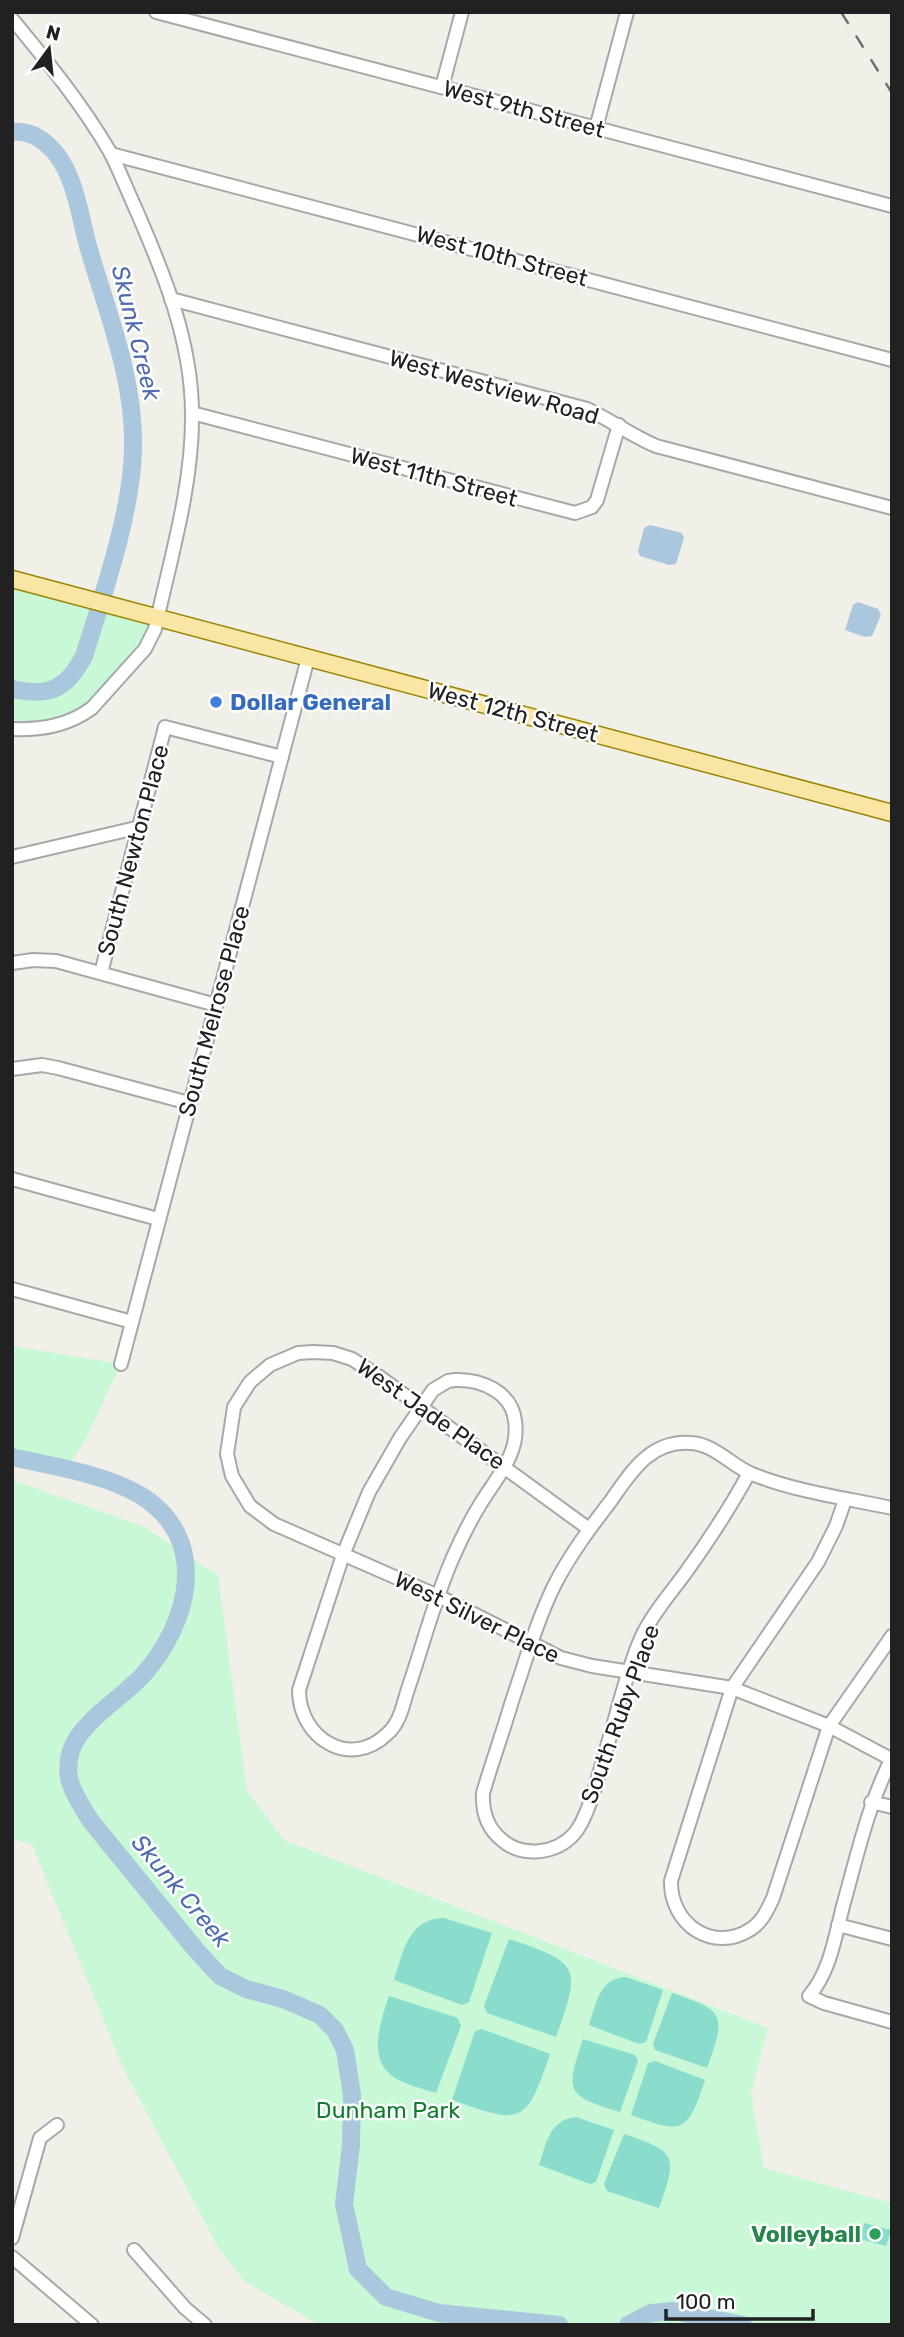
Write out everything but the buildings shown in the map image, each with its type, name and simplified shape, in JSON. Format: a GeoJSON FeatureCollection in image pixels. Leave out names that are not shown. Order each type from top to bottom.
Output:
{"type":"FeatureCollection","features":[{"type":"Feature","properties":{"kind":"main road","name":"West 12th Street"},"geometry":{"type":"LineString","coordinates":[[12,579],[892,813]]}},
{"type":"Feature","properties":{"kind":"street","name":"West 9th Street"},"geometry":{"type":"LineString","coordinates":[[156,12],[892,206]]}},
{"type":"Feature","properties":{"kind":"street"},"geometry":{"type":"LineString","coordinates":[[442,88],[462,12]]}},
{"type":"Feature","properties":{"kind":"street"},"geometry":{"type":"LineString","coordinates":[[596,128],[627,12]]}},
{"type":"Feature","properties":{"kind":"street"},"geometry":{"type":"LineString","coordinates":[[12,19],[66,86],[111,154],[144,228],[171,299],[183,340],[192,414],[183,497],[153,637],[83,715],[68,723],[48,727],[12,729]]}},
{"type":"Feature","properties":{"kind":"street","name":"West 10th Street"},"geometry":{"type":"LineString","coordinates":[[111,154],[892,360]]}},
{"type":"Feature","properties":{"kind":"street","name":"West Westview Road"},"geometry":{"type":"LineString","coordinates":[[171,299],[587,409],[656,446],[892,508]]}},
{"type":"Feature","properties":{"kind":"street","name":"West 11th Street"},"geometry":{"type":"LineString","coordinates":[[192,414],[575,513],[592,507],[597,500],[619,425]]}},
{"type":"Feature","properties":{"kind":"street","name":"South Melrose Place"},"geometry":{"type":"LineString","coordinates":[[121,1364],[308,658]]}},
{"type":"Feature","properties":{"kind":"street","name":"South Newton Place"},"geometry":{"type":"LineString","coordinates":[[101,973],[164,727],[282,757]]}},
{"type":"Feature","properties":{"kind":"street"},"geometry":{"type":"LineString","coordinates":[[12,857],[136,828]]}},
{"type":"Feature","properties":{"kind":"street"},"geometry":{"type":"LineString","coordinates":[[12,963],[56,961],[216,1005]]}},
{"type":"Feature","properties":{"kind":"street"},"geometry":{"type":"LineString","coordinates":[[12,1069],[42,1065],[58,1068],[189,1103]]}},
{"type":"Feature","properties":{"kind":"street"},"geometry":{"type":"LineString","coordinates":[[12,1180],[158,1219]]}},
{"type":"Feature","properties":{"kind":"street"},"geometry":{"type":"LineString","coordinates":[[12,1289],[132,1322]]}},
{"type":"Feature","properties":{"kind":"street","name":"West Jade Place"},"geometry":{"type":"LineString","coordinates":[[234,1407],[244,1390],[263,1369],[298,1353],[333,1353],[352,1359],[506,1466],[589,1529]]}},
{"type":"Feature","properties":{"kind":"street"},"geometry":{"type":"LineString","coordinates":[[448,1381],[472,1381],[495,1390],[507,1401],[515,1420],[516,1435],[506,1466],[467,1527],[438,1596],[402,1709],[393,1728],[372,1745],[358,1749],[334,1746],[320,1738],[304,1720],[300,1709],[299,1690],[343,1555],[378,1474],[421,1406],[433,1390],[448,1381]]}},
{"type":"Feature","properties":{"kind":"street","name":"West Silver Place"},"geometry":{"type":"LineString","coordinates":[[234,1407],[228,1454],[232,1476],[243,1496],[274,1524],[438,1596],[546,1652],[576,1663],[732,1688],[829,1726],[891,1759]]}},
{"type":"Feature","properties":{"kind":"street"},"geometry":{"type":"LineString","coordinates":[[531,1643],[555,1583],[589,1529],[632,1471],[650,1452],[667,1445],[692,1443],[710,1449],[749,1473],[799,1490],[892,1508]]}},
{"type":"Feature","properties":{"kind":"street","name":"South Ruby Place"},"geometry":{"type":"LineString","coordinates":[[531,1643],[483,1793],[485,1815],[493,1832],[517,1850],[532,1852],[551,1850],[568,1840],[579,1828],[642,1638],[651,1620],[721,1523],[749,1473]]}},
{"type":"Feature","properties":{"kind":"street"},"geometry":{"type":"LineString","coordinates":[[845,1500],[836,1526],[818,1562],[732,1688],[671,1881],[671,1895],[679,1914],[693,1929],[704,1934],[737,1936],[751,1929],[763,1917],[773,1898],[829,1726],[892,1636]]}},
{"type":"Feature","properties":{"kind":"street"},"geometry":{"type":"LineString","coordinates":[[891,1759],[871,1802],[822,1976],[809,1996],[824,2003],[892,2022]]}},
{"type":"Feature","properties":{"kind":"street"},"geometry":{"type":"LineString","coordinates":[[871,1802],[892,1807]]}},
{"type":"Feature","properties":{"kind":"street"},"geometry":{"type":"LineString","coordinates":[[838,1925],[892,1939]]}},
{"type":"Feature","properties":{"kind":"street"},"geometry":{"type":"LineString","coordinates":[[12,2238],[40,2138],[57,2125]]}},
{"type":"Feature","properties":{"kind":"street"},"geometry":{"type":"LineString","coordinates":[[135,2250],[185,2308],[205,2325]]}},
{"type":"Feature","properties":{"kind":"street"},"geometry":{"type":"LineString","coordinates":[[12,2258],[92,2325]]}},
{"type":"Feature","properties":{"kind":"green space"},"geometry":{"type":"Polygon","coordinates":[[[12,579],[158,618],[145,649],[68,723],[12,729],[12,579]]]}},
{"type":"Feature","properties":{"kind":"green space"},"geometry":{"type":"Polygon","coordinates":[[[12,1346],[121,1364],[86,1438],[67,1470],[12,1457],[12,1346]]]}},
{"type":"Feature","properties":{"kind":"green space","name":"Dunham Park"},"geometry":{"type":"Polygon","coordinates":[[[12,1480],[142,1526],[218,1575],[247,1791],[284,1840],[768,2028],[751,2093],[764,2168],[892,2203],[892,2325],[319,2325],[244,2281],[218,2247],[123,2068],[32,1845],[12,1839],[12,1480]]]}},
{"type":"Feature","properties":{"kind":"shaded area"},"geometry":{"type":"Polygon","coordinates":[[[650,525],[682,533],[684,538],[676,564],[669,565],[640,556],[638,551],[644,528],[650,525]]]}},
{"type":"Feature","properties":{"kind":"shaded area"},"geometry":{"type":"Polygon","coordinates":[[[858,602],[878,609],[881,615],[872,636],[865,637],[845,630],[853,605],[858,602]]]}},
{"type":"Feature","properties":{"kind":"shaded area"},"geometry":{"type":"Polygon","coordinates":[[[444,1918],[492,1933],[469,2002],[462,2005],[394,1980],[404,1949],[415,1930],[422,1924],[444,1918]]]}},
{"type":"Feature","properties":{"kind":"shaded area"},"geometry":{"type":"Polygon","coordinates":[[[509,1939],[550,1955],[562,1962],[569,1971],[569,1996],[556,2037],[487,2013],[484,2006],[509,1939]]]}},
{"type":"Feature","properties":{"kind":"shaded area"},"geometry":{"type":"Polygon","coordinates":[[[626,1977],[663,1990],[646,2042],[639,2044],[589,2025],[604,1987],[617,1978],[626,1977]]]}},
{"type":"Feature","properties":{"kind":"shaded area"},"geometry":{"type":"Polygon","coordinates":[[[672,1993],[703,2005],[717,2017],[719,2026],[707,2068],[655,2050],[653,2044],[672,1993]]]}},
{"type":"Feature","properties":{"kind":"shaded area"},"geometry":{"type":"Polygon","coordinates":[[[389,1996],[458,2018],[461,2026],[436,2093],[395,2078],[381,2061],[378,2039],[389,1996]]]}},
{"type":"Feature","properties":{"kind":"shaded area"},"geometry":{"type":"Polygon","coordinates":[[[482,2029],[550,2054],[534,2095],[518,2113],[493,2113],[452,2100],[475,2031],[482,2029]]]}},
{"type":"Feature","properties":{"kind":"shaded area"},"geometry":{"type":"Polygon","coordinates":[[[583,2039],[635,2055],[638,2061],[620,2112],[589,2101],[574,2089],[574,2071],[583,2039]]]}},
{"type":"Feature","properties":{"kind":"shaded area"},"geometry":{"type":"Polygon","coordinates":[[[655,2061],[705,2080],[693,2111],[681,2125],[662,2125],[631,2115],[648,2063],[655,2061]]]}},
{"type":"Feature","properties":{"kind":"shaded area"},"geometry":{"type":"Polygon","coordinates":[[[576,2117],[614,2130],[596,2182],[590,2184],[539,2165],[550,2134],[560,2122],[576,2117]]]}},
{"type":"Feature","properties":{"kind":"shaded area"},"geometry":{"type":"Polygon","coordinates":[[[624,2134],[655,2146],[668,2158],[669,2177],[659,2208],[607,2191],[604,2184],[624,2134]]]}},
{"type":"Feature","properties":{"kind":"shaded area","name":"Volleyball"},"geometry":{"type":"Polygon","coordinates":[[[864,2223],[891,2230],[886,2246],[860,2239],[864,2223]]]}},
{"type":"Feature","properties":{"kind":"waterway","name":"Skunk Creek"},"geometry":{"type":"LineString","coordinates":[[12,132],[26,133],[43,141],[57,155],[69,176],[125,371],[133,449],[128,499],[122,526],[84,656],[70,677],[55,688],[36,692],[12,689]]}},
{"type":"Feature","properties":{"kind":"waterway","name":"Skunk Creek"},"geometry":{"type":"LineString","coordinates":[[12,1457],[78,1472],[126,1488],[140,1495],[162,1513],[177,1534],[185,1557],[186,1582],[172,1631],[143,1675],[92,1721],[76,1741],[69,1761],[69,1779],[90,1820],[220,1976],[246,1989],[283,1999],[320,2015],[335,2030],[345,2050],[352,2095],[351,2145],[344,2204],[358,2269],[386,2297],[439,2313],[559,2325]]}},
{"type":"Feature","properties":{"kind":"waterway","name":"Skunk Creek"},"geometry":{"type":"LineString","coordinates":[[628,2325],[651,2313],[673,2311],[743,2325]]}},
{"type":"Feature","properties":{"kind":"waterway"},"geometry":{"type":"LineString","coordinates":[[699,2325],[710,2318]]}},
{"type":"Feature","properties":{"kind":"railway"},"geometry":{"type":"LineString","coordinates":[[841,12],[892,93]]}},
{"type":"Feature","properties":{"kind":"place","name":"Dollar General"},"geometry":{"type":"Point","coordinates":[216,702]}},
{"type":"Feature","properties":{"kind":"place","name":"Volleyball"},"geometry":{"type":"Point","coordinates":[875,2234]}}]}
